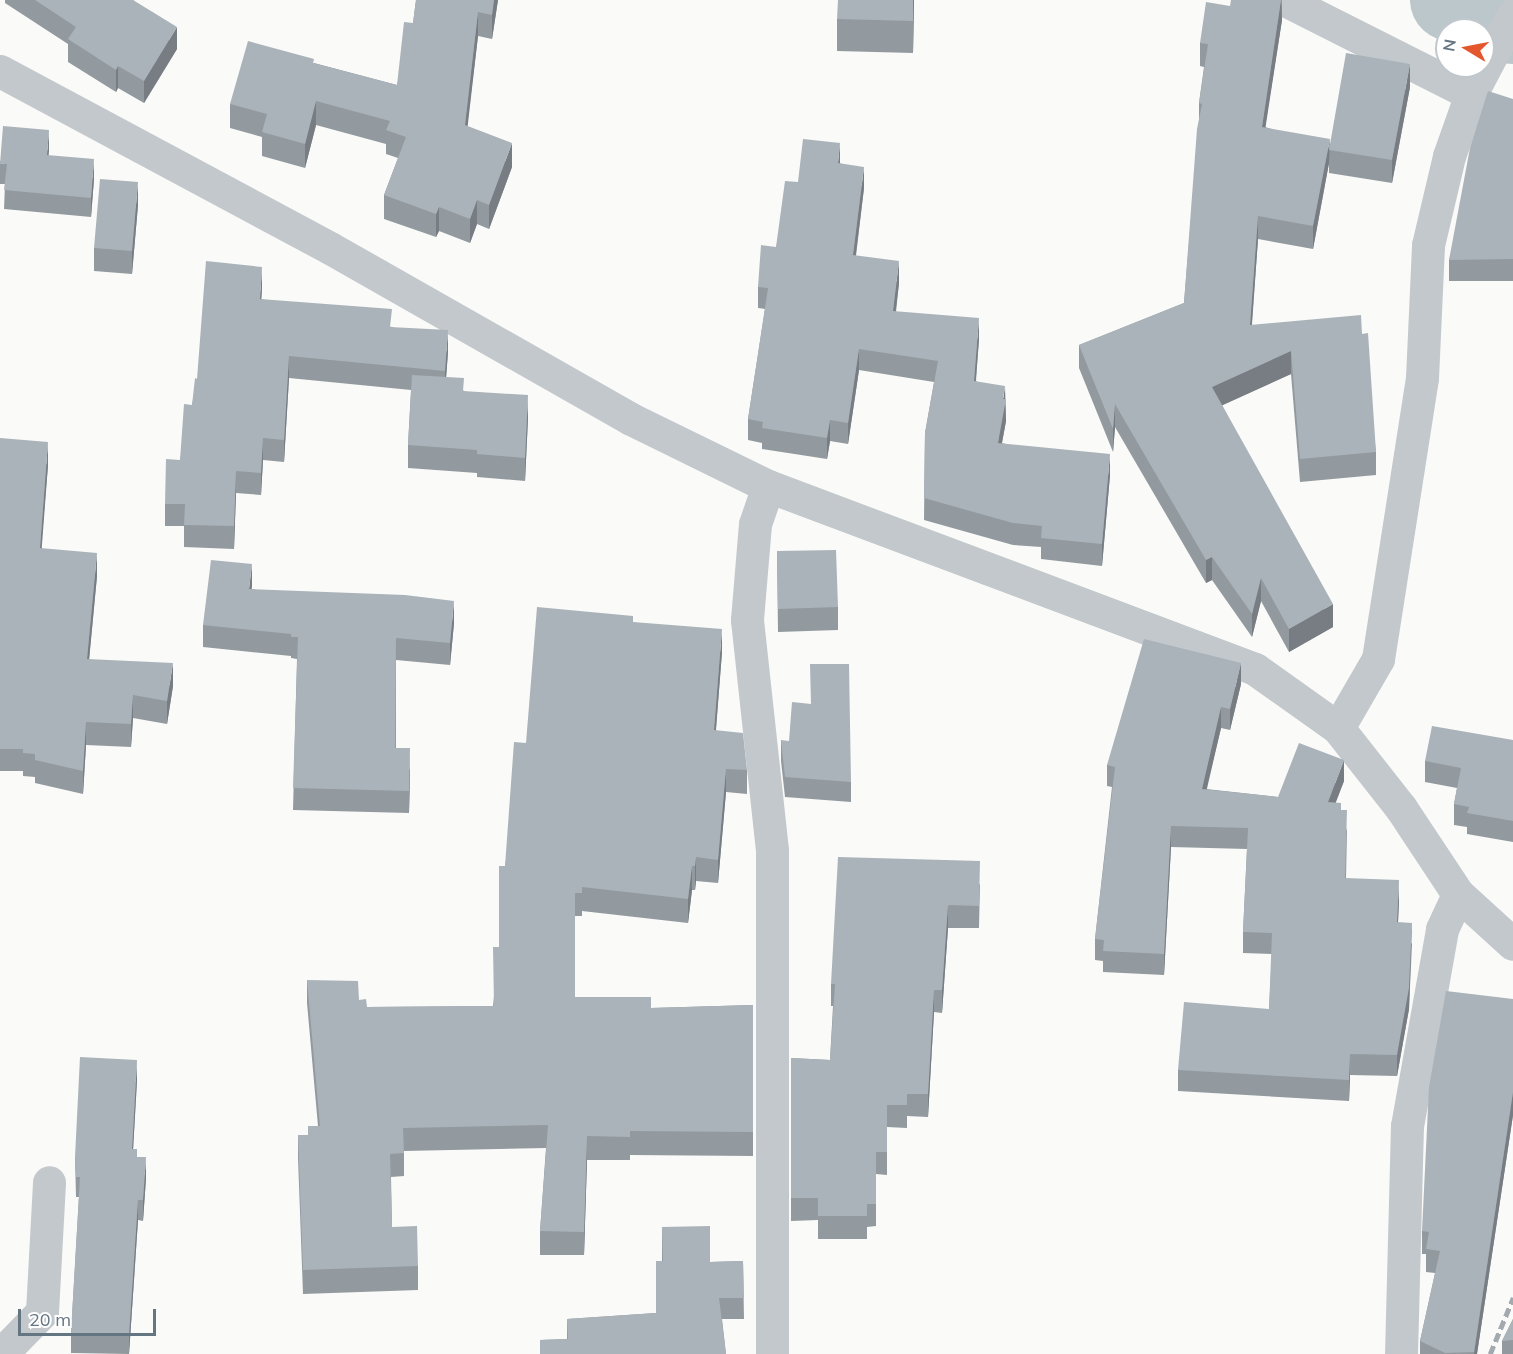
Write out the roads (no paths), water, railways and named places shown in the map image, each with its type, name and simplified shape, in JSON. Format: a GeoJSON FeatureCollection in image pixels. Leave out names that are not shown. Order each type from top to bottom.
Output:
{"type":"FeatureCollection","features":[{"type":"Feature","properties":{"kind":"street"},"geometry":{"type":"LineString","coordinates":[[1285,0],[1475,86]]}},
{"type":"Feature","properties":{"kind":"street"},"geometry":{"type":"LineString","coordinates":[[1338,728],[1378,659],[1422,378],[1428,245],[1449,156],[1475,86],[1513,14]]}},
{"type":"Feature","properties":{"kind":"street"},"geometry":{"type":"LineString","coordinates":[[0,71],[330,248],[630,419],[768,486],[1255,669],[1338,728],[1401,808],[1458,894],[1513,944]]}},
{"type":"Feature","properties":{"kind":"street"},"geometry":{"type":"LineString","coordinates":[[768,486],[755,524],[747,620],[772,851],[772,1354]]}},
{"type":"Feature","properties":{"kind":"street"},"geometry":{"type":"LineString","coordinates":[[1401,1354],[1407,1126],[1442,929],[1458,894]]}},
{"type":"Feature","properties":{"kind":"street"},"geometry":{"type":"LineString","coordinates":[[0,1351],[4,1351],[42,1312],[49,1182]]}},
{"type":"Feature","properties":{"kind":"waterway"},"geometry":{"type":"LineString","coordinates":[[1451,0],[1513,23]]}},
{"type":"Feature","properties":{"kind":"railway"},"geometry":{"type":"LineString","coordinates":[[1490,1354],[1513,1298]]}}]}
